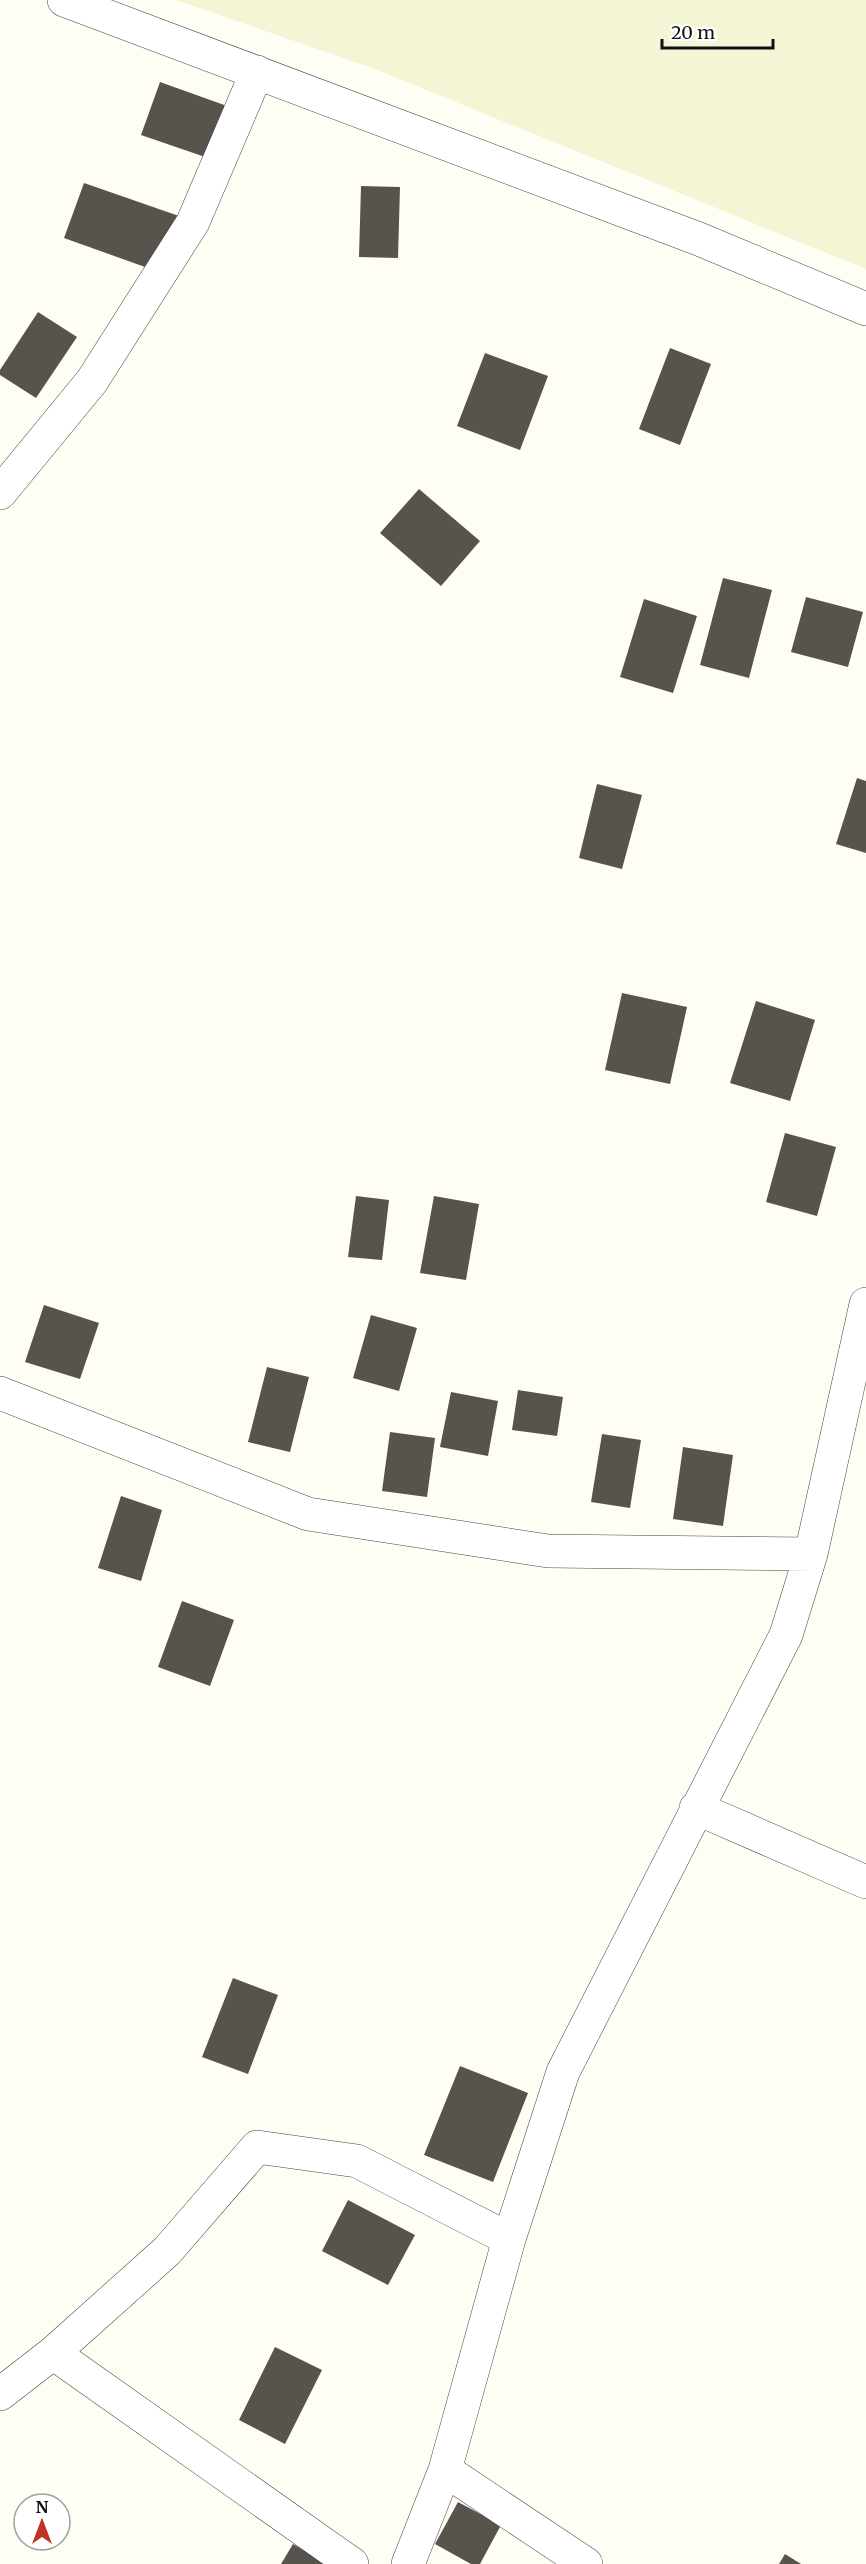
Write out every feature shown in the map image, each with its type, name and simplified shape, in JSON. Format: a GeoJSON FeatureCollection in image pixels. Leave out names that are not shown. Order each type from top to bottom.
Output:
{"type":"FeatureCollection","features":[{"type":"Feature","properties":{"kind":"street"},"geometry":{"type":"LineString","coordinates":[[64,0],[699,239],[866,309]]}},
{"type":"Feature","properties":{"kind":"street"},"geometry":{"type":"LineString","coordinates":[[0,493],[92,381],[193,222],[257,72]]}},
{"type":"Feature","properties":{"kind":"street"},"geometry":{"type":"LineString","coordinates":[[408,2564],[445,2470],[509,2239],[563,2072],[786,1635],[811,1554],[866,1304]]}},
{"type":"Feature","properties":{"kind":"street"},"geometry":{"type":"LineString","coordinates":[[0,1393],[308,1514],[548,1551],[811,1554]]}},
{"type":"Feature","properties":{"kind":"street"},"geometry":{"type":"LineString","coordinates":[[696,1808],[866,1882]]}},
{"type":"Feature","properties":{"kind":"street"},"geometry":{"type":"LineString","coordinates":[[0,2394],[53,2353],[167,2251],[258,2147],[357,2161],[509,2239]]}},
{"type":"Feature","properties":{"kind":"street"},"geometry":{"type":"LineString","coordinates":[[53,2353],[352,2564]]}},
{"type":"Feature","properties":{"kind":"street"},"geometry":{"type":"LineString","coordinates":[[445,2470],[586,2564]]}},
{"type":"Feature","properties":{"kind":"green space"},"geometry":{"type":"Polygon","coordinates":[[[176,0],[866,0],[866,269],[372,68],[176,0]]]}},
{"type":"Feature","properties":{"kind":"building"},"geometry":{"type":"Polygon","coordinates":[[[160,82],[227,106],[208,158],[141,135],[160,82]]]}},
{"type":"Feature","properties":{"kind":"building"},"geometry":{"type":"Polygon","coordinates":[[[84,183],[179,216],[159,272],[64,238],[84,183]]]}},
{"type":"Feature","properties":{"kind":"building"},"geometry":{"type":"Polygon","coordinates":[[[361,186],[400,187],[398,258],[359,257],[361,186]]]}},
{"type":"Feature","properties":{"kind":"building"},"geometry":{"type":"Polygon","coordinates":[[[38,312],[77,337],[36,398],[0,375],[0,370],[38,312]]]}},
{"type":"Feature","properties":{"kind":"building"},"geometry":{"type":"Polygon","coordinates":[[[670,348],[711,364],[680,445],[639,429],[670,348]]]}},
{"type":"Feature","properties":{"kind":"building"},"geometry":{"type":"Polygon","coordinates":[[[485,353],[548,376],[520,450],[457,426],[485,353]]]}},
{"type":"Feature","properties":{"kind":"building"},"geometry":{"type":"Polygon","coordinates":[[[419,489],[480,541],[441,586],[380,533],[419,489]]]}},
{"type":"Feature","properties":{"kind":"building"},"geometry":{"type":"Polygon","coordinates":[[[723,578],[772,590],[749,678],[700,665],[723,578]]]}},
{"type":"Feature","properties":{"kind":"building"},"geometry":{"type":"Polygon","coordinates":[[[806,597],[863,612],[848,667],[791,652],[806,597]]]}},
{"type":"Feature","properties":{"kind":"building"},"geometry":{"type":"Polygon","coordinates":[[[644,599],[697,616],[673,693],[620,677],[644,599]]]}},
{"type":"Feature","properties":{"kind":"building"},"geometry":{"type":"Polygon","coordinates":[[[857,778],[866,781],[866,853],[836,844],[857,778]]]}},
{"type":"Feature","properties":{"kind":"building"},"geometry":{"type":"Polygon","coordinates":[[[597,784],[642,795],[622,869],[579,858],[597,784]]]}},
{"type":"Feature","properties":{"kind":"building"},"geometry":{"type":"Polygon","coordinates":[[[622,993],[687,1007],[670,1084],[605,1070],[622,993]]]}},
{"type":"Feature","properties":{"kind":"building"},"geometry":{"type":"Polygon","coordinates":[[[756,1001],[815,1020],[790,1101],[730,1083],[756,1001]]]}},
{"type":"Feature","properties":{"kind":"building"},"geometry":{"type":"Polygon","coordinates":[[[785,1133],[836,1147],[817,1216],[766,1202],[785,1133]]]}},
{"type":"Feature","properties":{"kind":"building"},"geometry":{"type":"Polygon","coordinates":[[[356,1196],[389,1200],[382,1260],[348,1257],[356,1196]]]}},
{"type":"Feature","properties":{"kind":"building"},"geometry":{"type":"Polygon","coordinates":[[[434,1196],[479,1204],[466,1280],[420,1273],[434,1196]]]}},
{"type":"Feature","properties":{"kind":"building"},"geometry":{"type":"Polygon","coordinates":[[[44,1305],[99,1323],[80,1379],[25,1362],[44,1305]]]}},
{"type":"Feature","properties":{"kind":"building"},"geometry":{"type":"Polygon","coordinates":[[[371,1315],[417,1328],[399,1391],[353,1378],[371,1315]]]}},
{"type":"Feature","properties":{"kind":"building"},"geometry":{"type":"Polygon","coordinates":[[[267,1367],[309,1377],[290,1452],[248,1442],[267,1367]]]}},
{"type":"Feature","properties":{"kind":"building"},"geometry":{"type":"Polygon","coordinates":[[[518,1390],[563,1397],[557,1436],[512,1430],[518,1390]]]}},
{"type":"Feature","properties":{"kind":"building"},"geometry":{"type":"Polygon","coordinates":[[[451,1392],[498,1401],[488,1456],[440,1447],[451,1392]]]}},
{"type":"Feature","properties":{"kind":"building"},"geometry":{"type":"Polygon","coordinates":[[[390,1432],[435,1438],[427,1497],[382,1491],[390,1432]]]}},
{"type":"Feature","properties":{"kind":"building"},"geometry":{"type":"Polygon","coordinates":[[[602,1434],[641,1440],[630,1508],[591,1502],[602,1434]]]}},
{"type":"Feature","properties":{"kind":"building"},"geometry":{"type":"Polygon","coordinates":[[[683,1447],[733,1455],[723,1526],[673,1519],[683,1447]]]}},
{"type":"Feature","properties":{"kind":"building"},"geometry":{"type":"Polygon","coordinates":[[[121,1496],[162,1510],[141,1581],[98,1568],[121,1496]]]}},
{"type":"Feature","properties":{"kind":"building"},"geometry":{"type":"Polygon","coordinates":[[[182,1601],[234,1620],[210,1686],[158,1667],[182,1601]]]}},
{"type":"Feature","properties":{"kind":"building"},"geometry":{"type":"Polygon","coordinates":[[[233,1978],[278,1995],[248,2074],[202,2057],[233,1978]]]}},
{"type":"Feature","properties":{"kind":"building"},"geometry":{"type":"Polygon","coordinates":[[[460,2066],[528,2093],[493,2182],[424,2155],[460,2066]]]}},
{"type":"Feature","properties":{"kind":"building"},"geometry":{"type":"Polygon","coordinates":[[[348,2200],[415,2235],[388,2285],[322,2251],[348,2200]]]}},
{"type":"Feature","properties":{"kind":"building"},"geometry":{"type":"Polygon","coordinates":[[[275,2347],[322,2370],[285,2444],[239,2420],[275,2347]]]}},
{"type":"Feature","properties":{"kind":"building"},"geometry":{"type":"Polygon","coordinates":[[[458,2502],[501,2525],[480,2564],[471,2564],[435,2544],[458,2502]]]}},
{"type":"Feature","properties":{"kind":"building"},"geometry":{"type":"Polygon","coordinates":[[[293,2544],[327,2564],[281,2564],[293,2544]]]}},
{"type":"Feature","properties":{"kind":"building"},"geometry":{"type":"Polygon","coordinates":[[[785,2554],[801,2564],[779,2564],[785,2554]]]}}]}
